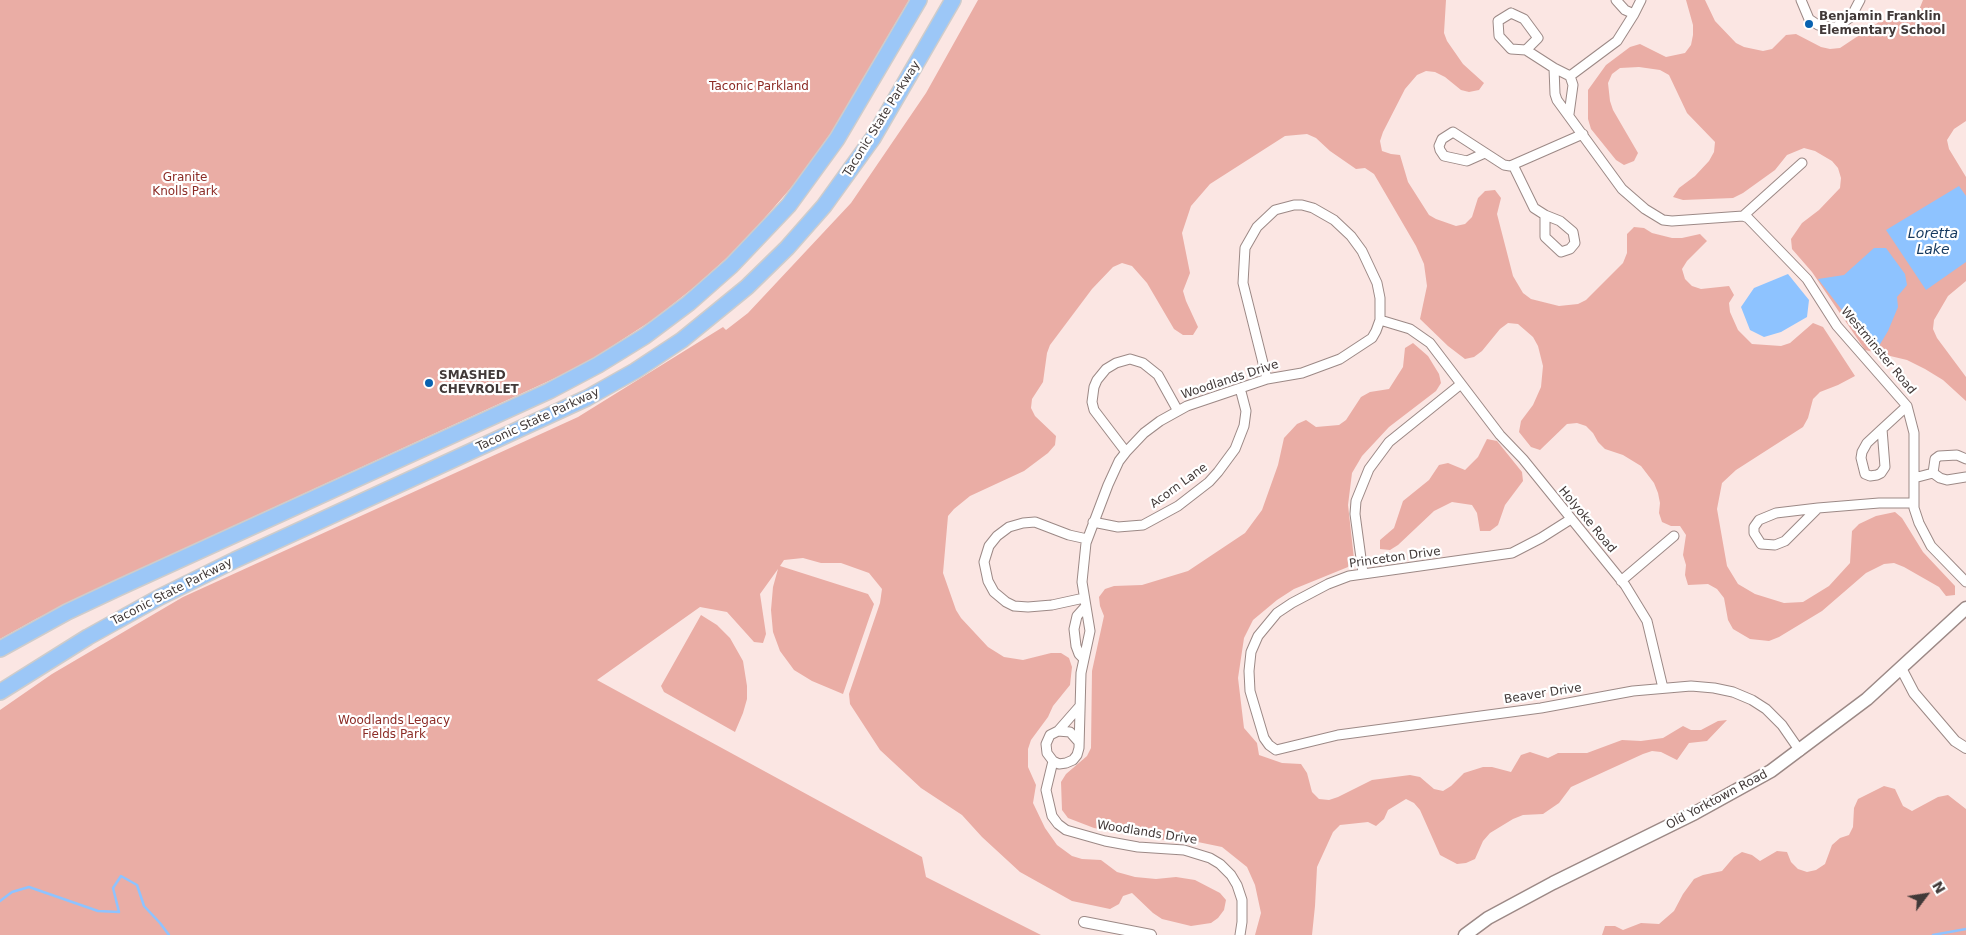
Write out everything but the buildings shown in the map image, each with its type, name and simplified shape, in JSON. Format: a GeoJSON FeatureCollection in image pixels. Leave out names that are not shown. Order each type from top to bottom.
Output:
{"type":"FeatureCollection","features":[{"type":"Feature","properties":{"kind":"highway","name":"Taconic State Parkway"},"geometry":{"type":"LineString","coordinates":[[0,649],[59,616],[118,588],[549,391],[598,365],[645,336],[689,303],[731,266],[788,206],[837,139],[919,0]]}},
{"type":"Feature","properties":{"kind":"highway","name":"Taconic State Parkway"},"geometry":{"type":"LineString","coordinates":[[0,692],[88,637],[177,588],[587,398],[635,371],[682,340],[747,287],[787,248],[824,206],[873,138],[953,0]]}},
{"type":"Feature","properties":{"kind":"main road","name":"Old Yorktown Road"},"geometry":{"type":"LineString","coordinates":[[1465,935],[1488,918],[1553,883],[1750,784],[1800,751],[1867,699],[1966,608]]}},
{"type":"Feature","properties":{"kind":"street"},"geometry":{"type":"LineString","coordinates":[[1616,0],[1625,10],[1634,14]]}},
{"type":"Feature","properties":{"kind":"street"},"geometry":{"type":"LineString","coordinates":[[1570,76],[1617,41],[1641,0]]}},
{"type":"Feature","properties":{"kind":"street"},"geometry":{"type":"LineString","coordinates":[[1801,0],[1809,19],[1818,25],[1830,27],[1836,27],[1851,17],[1860,0]]}},
{"type":"Feature","properties":{"kind":"street"},"geometry":{"type":"LineString","coordinates":[[1526,50],[1538,38],[1524,19],[1511,12],[1498,21],[1499,36],[1512,49],[1526,50],[1570,76],[1573,85],[1569,114]]}},
{"type":"Feature","properties":{"kind":"street"},"geometry":{"type":"LineString","coordinates":[[1554,68],[1555,94],[1622,190],[1654,216],[1662,220],[1743,216],[1802,163]]}},
{"type":"Feature","properties":{"kind":"street"},"geometry":{"type":"LineString","coordinates":[[1485,153],[1467,161],[1444,156],[1439,146],[1442,139],[1453,132],[1504,165],[1513,165],[1583,134]]}},
{"type":"Feature","properties":{"kind":"street"},"geometry":{"type":"LineString","coordinates":[[1513,165],[1534,208],[1544,215]]}},
{"type":"Feature","properties":{"kind":"street"},"geometry":{"type":"LineString","coordinates":[[1267,379],[1243,283],[1243,262],[1245,248],[1250,237],[1257,227],[1275,210],[1294,205],[1313,208],[1334,220],[1351,236],[1362,251],[1377,282],[1380,298],[1380,320]]}},
{"type":"Feature","properties":{"kind":"street","name":"Westminster Road"},"geometry":{"type":"LineString","coordinates":[[1743,216],[1748,218],[1773,242],[1807,279],[1837,326],[1907,406],[1914,433],[1914,503],[1919,523],[1931,546],[1966,582]]}},
{"type":"Feature","properties":{"kind":"street","name":"Woodlands Drive"},"geometry":{"type":"LineString","coordinates":[[1079,706],[1058,730],[1050,735],[1046,744],[1046,753],[1053,761],[1059,764],[1066,764],[1073,760],[1079,748],[1081,673],[1090,632],[1082,582],[1087,539],[1119,461],[1126,452],[1160,420],[1178,411],[1267,379],[1302,373],[1340,359],[1372,338],[1380,320]]}},
{"type":"Feature","properties":{"kind":"street","name":"Holyoke Road"},"geometry":{"type":"LineString","coordinates":[[1380,320],[1410,329],[1430,343],[1500,435],[1621,581],[1647,621],[1655,646],[1663,688]]}},
{"type":"Feature","properties":{"kind":"street"},"geometry":{"type":"LineString","coordinates":[[1126,452],[1094,410],[1092,396],[1094,387],[1106,369],[1116,363],[1130,359],[1143,362],[1158,376],[1178,411]]}},
{"type":"Feature","properties":{"kind":"street"},"geometry":{"type":"LineString","coordinates":[[1363,573],[1355,514],[1356,501],[1369,469],[1389,442],[1461,384]]}},
{"type":"Feature","properties":{"kind":"street","name":"Acorn Lane"},"geometry":{"type":"LineString","coordinates":[[1093,522],[1118,527],[1143,525],[1178,506],[1209,482],[1235,449],[1244,426],[1246,411],[1240,388]]}},
{"type":"Feature","properties":{"kind":"street"},"geometry":{"type":"LineString","coordinates":[[1882,429],[1885,467],[1882,473],[1870,476],[1865,474],[1861,458],[1862,452],[1868,443],[1882,429],[1907,406]]}},
{"type":"Feature","properties":{"kind":"street"},"geometry":{"type":"LineString","coordinates":[[1933,473],[1935,459],[1939,456],[1957,455],[1966,459]]}},
{"type":"Feature","properties":{"kind":"street"},"geometry":{"type":"LineString","coordinates":[[1914,478],[1933,473]]}},
{"type":"Feature","properties":{"kind":"street"},"geometry":{"type":"LineString","coordinates":[[1933,473],[1946,480],[1966,477]]}},
{"type":"Feature","properties":{"kind":"street"},"geometry":{"type":"LineString","coordinates":[[1818,508],[1785,541],[1775,545],[1761,544],[1754,533],[1754,527],[1757,522],[1766,516],[1776,513],[1818,508],[1879,503],[1914,503]]}},
{"type":"Feature","properties":{"kind":"street","name":"Princeton Drive"},"geometry":{"type":"LineString","coordinates":[[1269,745],[1264,738],[1250,691],[1248,671],[1251,652],[1258,636],[1276,613],[1328,584],[1349,576],[1512,552],[1541,538],[1571,519]]}},
{"type":"Feature","properties":{"kind":"street"},"geometry":{"type":"LineString","coordinates":[[1085,602],[1028,607],[1014,606],[994,592],[988,581],[984,562],[989,546],[997,536],[1009,527],[1023,523],[1035,522],[1069,536],[1087,539]]}},
{"type":"Feature","properties":{"kind":"street"},"geometry":{"type":"LineString","coordinates":[[1621,581],[1674,536]]}},
{"type":"Feature","properties":{"kind":"street"},"geometry":{"type":"LineString","coordinates":[[1084,659],[1079,654],[1076,646],[1074,629],[1077,616],[1085,602]]}},
{"type":"Feature","properties":{"kind":"street"},"geometry":{"type":"LineString","coordinates":[[1901,668],[1914,692],[1955,740],[1966,748]]}},
{"type":"Feature","properties":{"kind":"street","name":"Beaver Drive"},"geometry":{"type":"LineString","coordinates":[[1269,745],[1276,750],[1338,735],[1541,708],[1633,692],[1691,686],[1733,692],[1752,700],[1766,709],[1782,725],[1800,751]]}},
{"type":"Feature","properties":{"kind":"street"},"geometry":{"type":"LineString","coordinates":[[1058,730],[1070,732],[1078,741]]}},
{"type":"Feature","properties":{"kind":"street","name":"Woodlands Drive"},"geometry":{"type":"LineString","coordinates":[[1053,761],[1046,790],[1052,816],[1058,824],[1066,830],[1105,841],[1138,847],[1184,850],[1210,858],[1231,875],[1237,885],[1242,900],[1240,935]]}},
{"type":"Feature","properties":{"kind":"street"},"geometry":{"type":"LineString","coordinates":[[1084,922],[1151,935]]}},
{"type":"Feature","properties":{"kind":"green space"},"geometry":{"type":"Polygon","coordinates":[[[0,0],[909,0],[833,130],[796,182],[742,244],[697,285],[654,319],[594,358],[564,374],[116,580],[36,619],[0,639],[0,0]]]}},
{"type":"Feature","properties":{"kind":"green space","name":"Woodlands Legacy Fields Park"},"geometry":{"type":"Polygon","coordinates":[[[978,0],[1446,0],[1444,33],[1447,41],[1463,64],[1484,83],[1479,90],[1469,92],[1461,90],[1445,77],[1435,72],[1426,71],[1417,75],[1405,89],[1380,141],[1382,151],[1400,155],[1408,182],[1429,215],[1456,226],[1465,224],[1472,217],[1478,198],[1485,191],[1495,190],[1501,198],[1497,214],[1513,276],[1523,293],[1531,299],[1559,306],[1578,304],[1586,300],[1623,263],[1627,253],[1627,234],[1634,227],[1644,228],[1652,233],[1672,238],[1700,234],[1707,241],[1687,261],[1682,269],[1685,279],[1692,286],[1701,289],[1729,286],[1734,295],[1729,303],[1730,312],[1738,330],[1752,344],[1781,346],[1790,343],[1813,323],[1823,327],[1855,376],[1820,392],[1813,399],[1808,418],[1803,427],[1736,470],[1722,483],[1717,509],[1727,566],[1738,584],[1755,594],[1784,603],[1803,602],[1829,586],[1850,563],[1852,531],[1859,524],[1876,516],[1895,512],[1902,518],[1923,552],[1955,586],[1955,595],[1946,596],[1939,587],[1904,567],[1894,563],[1884,564],[1866,573],[1822,611],[1779,637],[1769,641],[1750,639],[1733,629],[1728,620],[1724,598],[1717,589],[1708,584],[1688,585],[1683,555],[1686,535],[1680,526],[1671,526],[1662,522],[1659,513],[1658,493],[1654,483],[1641,466],[1623,455],[1605,449],[1586,426],[1577,423],[1567,424],[1540,450],[1531,447],[1519,432],[1521,421],[1533,405],[1541,387],[1543,366],[1538,346],[1533,337],[1518,324],[1508,323],[1474,357],[1465,359],[1448,346],[1420,319],[1427,286],[1424,264],[1416,246],[1374,174],[1365,168],[1356,169],[1330,151],[1316,138],[1307,134],[1285,136],[1210,184],[1191,206],[1182,233],[1190,273],[1183,291],[1198,327],[1193,335],[1183,335],[1174,329],[1147,283],[1132,266],[1122,263],[1113,267],[1092,289],[1050,345],[1043,382],[1032,399],[1031,408],[1035,416],[1056,436],[1055,445],[1048,453],[1024,471],[970,496],[948,516],[943,573],[956,610],[961,618],[988,647],[1004,657],[1023,660],[1051,653],[1061,653],[1069,658],[1072,667],[1070,685],[1053,706],[1048,717],[1031,740],[1028,749],[1028,767],[1036,785],[1033,803],[1045,828],[1057,845],[1072,856],[1082,859],[1101,860],[1117,872],[1135,877],[1156,879],[1176,877],[1195,880],[1220,893],[1226,900],[1224,910],[1211,923],[1191,926],[1162,919],[1132,893],[1123,896],[1119,904],[1110,909],[1072,901],[1020,872],[982,837],[962,815],[921,788],[880,750],[850,704],[849,694],[880,603],[882,589],[869,573],[841,563],[821,563],[803,558],[784,560],[780,566],[868,594],[874,604],[843,694],[812,681],[794,670],[780,651],[773,632],[771,610],[773,587],[778,569],[760,594],[766,634],[763,643],[754,642],[727,612],[700,607],[597,680],[922,857],[926,877],[1041,935],[0,935],[0,710],[52,674],[183,597],[578,417],[723,327],[726,330],[748,313],[851,203],[926,93],[978,0]]]}},
{"type":"Feature","properties":{"kind":"green space"},"geometry":{"type":"Polygon","coordinates":[[[1686,0],[1705,0],[1715,21],[1736,43],[1744,47],[1763,51],[1772,49],[1786,35],[1796,34],[1821,47],[1830,49],[1840,48],[1882,20],[1891,21],[1919,10],[1923,0],[1966,0],[1966,121],[1954,129],[1947,140],[1949,149],[1966,177],[1966,281],[1948,296],[1934,320],[1933,329],[1937,338],[1966,377],[1966,401],[1943,380],[1925,369],[1907,360],[1865,350],[1812,272],[1792,249],[1791,239],[1802,223],[1819,210],[1840,188],[1841,178],[1838,168],[1832,161],[1815,151],[1804,148],[1787,155],[1775,170],[1733,198],[1683,200],[1673,197],[1679,188],[1695,176],[1709,161],[1714,152],[1715,142],[1687,113],[1669,75],[1660,70],[1639,67],[1620,68],[1612,74],[1608,83],[1613,110],[1638,153],[1634,161],[1624,165],[1616,160],[1591,129],[1588,119],[1588,90],[1606,65],[1630,47],[1640,44],[1666,57],[1685,53],[1691,45],[1693,25],[1686,0]]]}},
{"type":"Feature","properties":{"kind":"green space"},"geometry":{"type":"Polygon","coordinates":[[[1413,343],[1428,356],[1439,374],[1441,383],[1436,391],[1389,427],[1362,456],[1352,473],[1348,505],[1354,559],[1348,567],[1294,589],[1277,600],[1253,620],[1244,638],[1238,678],[1244,728],[1257,743],[1259,755],[1282,763],[1301,764],[1307,773],[1312,792],[1319,799],[1329,800],[1372,780],[1410,775],[1420,777],[1434,789],[1443,791],[1464,773],[1483,767],[1492,767],[1511,772],[1521,755],[1530,752],[1548,758],[1558,753],[1587,753],[1622,740],[1641,741],[1663,738],[1683,726],[1691,730],[1701,730],[1718,721],[1727,720],[1707,741],[1689,743],[1677,760],[1661,752],[1652,751],[1571,787],[1559,803],[1543,814],[1523,815],[1490,833],[1483,841],[1475,859],[1466,863],[1457,864],[1440,855],[1420,810],[1414,803],[1406,799],[1388,810],[1384,819],[1376,826],[1368,822],[1340,825],[1333,832],[1317,867],[1312,935],[1255,935],[1261,913],[1255,885],[1247,867],[1222,847],[1193,841],[1165,840],[1094,828],[1068,818],[1062,810],[1061,782],[1066,774],[1087,756],[1091,748],[1092,671],[1104,616],[1099,597],[1105,589],[1114,586],[1142,585],[1188,571],[1245,533],[1262,510],[1278,465],[1284,438],[1297,424],[1306,420],[1316,427],[1339,425],[1346,420],[1361,397],[1370,392],[1389,389],[1403,367],[1405,348],[1413,343]]]}},
{"type":"Feature","properties":{"kind":"green space"},"geometry":{"type":"Polygon","coordinates":[[[1487,439],[1497,441],[1522,472],[1523,481],[1505,505],[1498,525],[1490,531],[1480,531],[1477,513],[1472,505],[1452,502],[1434,511],[1398,545],[1390,550],[1380,549],[1380,540],[1394,528],[1403,501],[1429,480],[1439,465],[1448,463],[1465,470],[1478,457],[1487,439]]]}},
{"type":"Feature","properties":{"kind":"green space"},"geometry":{"type":"Polygon","coordinates":[[[701,615],[717,625],[730,638],[743,661],[747,699],[735,732],[664,692],[661,686],[701,615]]]}},
{"type":"Feature","properties":{"kind":"green space"},"geometry":{"type":"Polygon","coordinates":[[[1884,786],[1895,789],[1903,806],[1912,811],[1938,797],[1948,795],[1966,809],[1966,935],[1602,935],[1605,926],[1615,926],[1623,930],[1641,923],[1659,924],[1674,911],[1694,879],[1722,871],[1734,857],[1742,852],[1752,855],[1760,861],[1777,851],[1787,852],[1791,862],[1798,869],[1807,872],[1816,870],[1825,864],[1832,845],[1840,838],[1849,835],[1853,827],[1854,808],[1858,799],[1884,786]]]}},
{"type":"Feature","properties":{"kind":"water","name":"Loretta Lake"},"geometry":{"type":"Polygon","coordinates":[[[1959,186],[1966,196],[1966,262],[1926,290],[1886,230],[1959,186]]]}},
{"type":"Feature","properties":{"kind":"water"},"geometry":{"type":"Polygon","coordinates":[[[1874,248],[1886,248],[1905,274],[1907,285],[1897,297],[1898,307],[1888,331],[1879,346],[1869,345],[1818,279],[1844,275],[1874,248]]]}},
{"type":"Feature","properties":{"kind":"water"},"geometry":{"type":"Polygon","coordinates":[[[1788,274],[1809,300],[1807,317],[1781,332],[1764,337],[1750,330],[1741,307],[1754,288],[1788,274]]]}},
{"type":"Feature","properties":{"kind":"waterway"},"geometry":{"type":"LineString","coordinates":[[0,901],[12,892],[29,887],[98,911],[119,912],[113,888],[121,876],[137,885],[144,906],[169,935]]}},
{"type":"Feature","properties":{"kind":"waterway"},"geometry":{"type":"LineString","coordinates":[[1933,935],[1966,929]]}},
{"type":"Feature","properties":{"kind":"place","name":"Benjamin Franklin Elementary School"},"geometry":{"type":"Point","coordinates":[1809,24]}},
{"type":"Feature","properties":{"kind":"place","name":"SMASHED CHEVROLET"},"geometry":{"type":"Point","coordinates":[429,383]}},
{"type":"Feature","properties":{"kind":"park label","name":"Taconic Parkland"},"geometry":{"type":"Point","coordinates":[759,87]}},
{"type":"Feature","properties":{"kind":"park label","name":"Granite Knolls Park"},"geometry":{"type":"Point","coordinates":[185,185]}}]}
